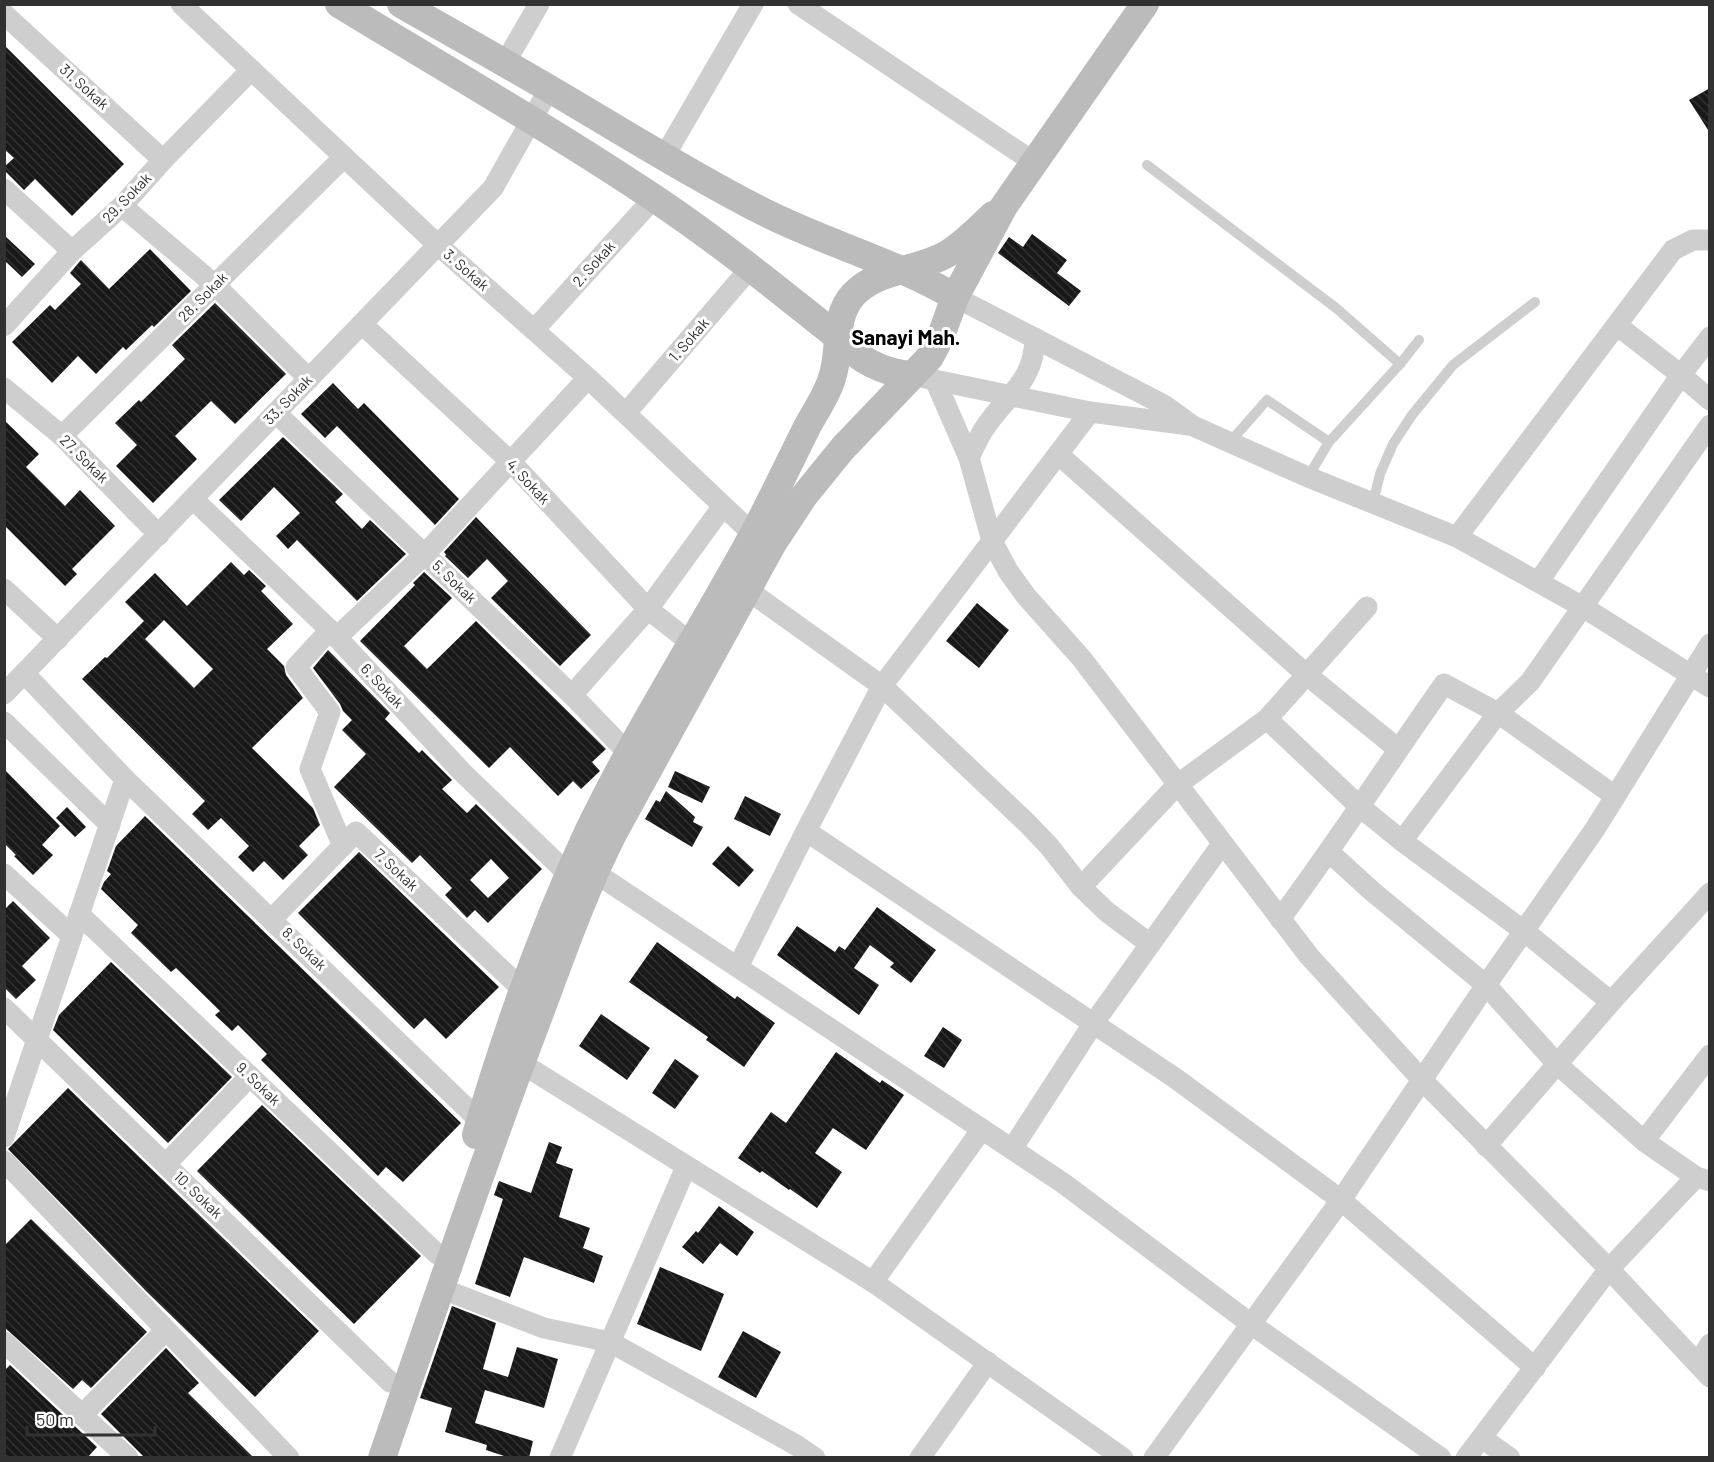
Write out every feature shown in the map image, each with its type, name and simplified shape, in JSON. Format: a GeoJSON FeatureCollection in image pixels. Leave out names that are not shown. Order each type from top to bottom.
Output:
{"type":"FeatureCollection","features":[{"type":"Feature","properties":{"kind":"street"},"geometry":{"type":"LineString","coordinates":[[4,14],[14,4]]}},
{"type":"Feature","properties":{"kind":"street","name":"3. Sokak"},"geometry":{"type":"LineString","coordinates":[[181,4],[438,245],[626,413],[753,534]]}},
{"type":"Feature","properties":{"kind":"street"},"geometry":{"type":"LineString","coordinates":[[339,4],[654,198],[751,267],[839,338],[852,352],[873,366],[894,373],[1090,412],[1193,426]]}},
{"type":"Feature","properties":{"kind":"street"},"geometry":{"type":"LineString","coordinates":[[401,4],[763,212],[919,278],[1164,405],[1193,426],[1308,477],[1457,537],[1583,607],[1710,687]]}},
{"type":"Feature","properties":{"kind":"street"},"geometry":{"type":"LineString","coordinates":[[505,63],[539,4]]}},
{"type":"Feature","properties":{"kind":"street"},"geometry":{"type":"LineString","coordinates":[[664,157],[753,4]]}},
{"type":"Feature","properties":{"kind":"street"},"geometry":{"type":"LineString","coordinates":[[798,4],[1035,163]]}},
{"type":"Feature","properties":{"kind":"street"},"geometry":{"type":"LineString","coordinates":[[363,1458],[437,1254],[523,990],[581,873],[773,543],[804,496],[843,448],[923,378],[955,297],[1004,207],[1145,4]]}},
{"type":"Feature","properties":{"kind":"street","name":"31. Sokak"},"geometry":{"type":"LineString","coordinates":[[4,14],[163,160]]}},
{"type":"Feature","properties":{"kind":"street","name":"29. Sokak"},"geometry":{"type":"LineString","coordinates":[[4,326],[72,251],[122,206],[163,160],[251,70]]}},
{"type":"Feature","properties":{"kind":"street","name":"33. Sokak"},"geometry":{"type":"LineString","coordinates":[[4,694],[493,188],[549,88]]}},
{"type":"Feature","properties":{"kind":"street","name":"28. Sokak"},"geometry":{"type":"LineString","coordinates":[[62,436],[344,157]]}},
{"type":"Feature","properties":{"kind":"street"},"geometry":{"type":"LineString","coordinates":[[4,189],[72,251]]}},
{"type":"Feature","properties":{"kind":"street","name":"2. Sokak"},"geometry":{"type":"LineString","coordinates":[[534,330],[654,198]]}},
{"type":"Feature","properties":{"kind":"street"},"geometry":{"type":"LineString","coordinates":[[122,206],[215,285],[309,379]]}},
{"type":"Feature","properties":{"kind":"street"},"geometry":{"type":"LineString","coordinates":[[382,1458],[521,1063],[581,873],[590,829],[629,754],[753,534],[832,378],[839,338],[840,315],[852,297],[866,283],[882,275],[928,262],[948,253],[1004,207]]}},
{"type":"Feature","properties":{"kind":"street"},"geometry":{"type":"LineString","coordinates":[[1457,537],[1673,250],[1693,240],[1710,240]]}},
{"type":"Feature","properties":{"kind":"street","name":"1. Sokak"},"geometry":{"type":"LineString","coordinates":[[626,413],[751,267]]}},
{"type":"Feature","properties":{"kind":"street","name":"4. Sokak"},"geometry":{"type":"LineString","coordinates":[[362,324],[511,462],[648,609],[691,643]]}},
{"type":"Feature","properties":{"kind":"street"},"geometry":{"type":"LineString","coordinates":[[1618,326],[1710,400]]}},
{"type":"Feature","properties":{"kind":"street"},"geometry":{"type":"LineString","coordinates":[[1539,581],[1681,375],[1710,337]]}},
{"type":"Feature","properties":{"kind":"street"},"geometry":{"type":"LineString","coordinates":[[969,459],[984,428],[1029,372],[1035,350],[1035,338]]}},
{"type":"Feature","properties":{"kind":"street"},"geometry":{"type":"LineString","coordinates":[[343,846],[310,769],[330,712],[296,667],[425,554],[588,378]]}},
{"type":"Feature","properties":{"kind":"street"},"geometry":{"type":"LineString","coordinates":[[923,378],[969,459],[992,541],[1008,571],[1026,596],[1082,659],[1309,956],[1423,1081],[1609,1269],[1704,1370]]}},
{"type":"Feature","properties":{"kind":"street","name":"27. Sokak"},"geometry":{"type":"LineString","coordinates":[[7,394],[62,436],[159,535]]}},
{"type":"Feature","properties":{"kind":"street"},"geometry":{"type":"LineString","coordinates":[[738,967],[882,686],[1090,412]]}},
{"type":"Feature","properties":{"kind":"street","name":"5. Sokak"},"geometry":{"type":"LineString","coordinates":[[276,413],[572,695],[629,754]]}},
{"type":"Feature","properties":{"kind":"street"},"geometry":{"type":"LineString","coordinates":[[1402,841],[1498,713],[1530,682],[1710,425]]}},
{"type":"Feature","properties":{"kind":"street"},"geometry":{"type":"LineString","coordinates":[[1058,454],[1307,675],[1398,750]]}},
{"type":"Feature","properties":{"kind":"street","name":"6. Sokak"},"geometry":{"type":"LineString","coordinates":[[193,499],[334,634],[462,772],[581,873],[738,967],[1063,1183],[1251,1324],[1441,1458]]}},
{"type":"Feature","properties":{"kind":"street"},"geometry":{"type":"LineString","coordinates":[[572,695],[648,609],[723,506]]}},
{"type":"Feature","properties":{"kind":"street"},"geometry":{"type":"LineString","coordinates":[[4,589],[58,639]]}},
{"type":"Feature","properties":{"kind":"street"},"geometry":{"type":"LineString","coordinates":[[746,589],[882,686],[1027,823],[1081,887],[1107,912],[1150,944]]}},
{"type":"Feature","properties":{"kind":"street"},"geometry":{"type":"LineString","coordinates":[[1081,887],[1177,785],[1268,718],[1367,607]]}},
{"type":"Feature","properties":{"kind":"street"},"geometry":{"type":"LineString","coordinates":[[1154,1458],[1341,1200],[1423,1081],[1486,985],[1595,829],[1710,644]]}},
{"type":"Feature","properties":{"kind":"street","name":"8. Sokak"},"geometry":{"type":"LineString","coordinates":[[24,674],[126,779],[480,1121]]}},
{"type":"Feature","properties":{"kind":"street"},"geometry":{"type":"LineString","coordinates":[[1280,919],[1329,852],[1444,684],[1498,713],[1615,796]]}},
{"type":"Feature","properties":{"kind":"street"},"geometry":{"type":"LineString","coordinates":[[1268,718],[1359,806],[1402,841],[1524,931],[1611,1002]]}},
{"type":"Feature","properties":{"kind":"street"},"geometry":{"type":"LineString","coordinates":[[4,722],[110,825]]}},
{"type":"Feature","properties":{"kind":"street"},"geometry":{"type":"LineString","coordinates":[[4,1137],[126,779]]}},
{"type":"Feature","properties":{"kind":"street"},"geometry":{"type":"LineString","coordinates":[[806,831],[1175,1078],[1341,1200],[1535,1368]]}},
{"type":"Feature","properties":{"kind":"street","name":"7. Sokak"},"geometry":{"type":"LineString","coordinates":[[272,919],[356,832],[523,990]]}},
{"type":"Feature","properties":{"kind":"street"},"geometry":{"type":"LineString","coordinates":[[1012,1149],[1093,1024],[1222,844]]}},
{"type":"Feature","properties":{"kind":"street"},"geometry":{"type":"LineString","coordinates":[[1329,852],[1373,892],[1486,985],[1558,1065],[1644,1141],[1703,1179],[1609,1269],[1466,1458]]}},
{"type":"Feature","properties":{"kind":"street"},"geometry":{"type":"LineString","coordinates":[[4,874],[72,936]]}},
{"type":"Feature","properties":{"kind":"street"},"geometry":{"type":"LineString","coordinates":[[1486,1146],[1611,1002],[1710,893]]}},
{"type":"Feature","properties":{"kind":"street","name":"9. Sokak"},"geometry":{"type":"LineString","coordinates":[[79,914],[437,1254]]}},
{"type":"Feature","properties":{"kind":"street","name":"10. Sokak"},"geometry":{"type":"LineString","coordinates":[[4,1008],[390,1382]]}},
{"type":"Feature","properties":{"kind":"street"},"geometry":{"type":"LineString","coordinates":[[1644,1141],[1710,1054]]}},
{"type":"Feature","properties":{"kind":"street"},"geometry":{"type":"LineString","coordinates":[[521,1063],[873,1282],[1123,1458]]}},
{"type":"Feature","properties":{"kind":"street"},"geometry":{"type":"LineString","coordinates":[[166,1164],[250,1076]]}},
{"type":"Feature","properties":{"kind":"street"},"geometry":{"type":"LineString","coordinates":[[873,1282],[982,1129]]}},
{"type":"Feature","properties":{"kind":"street"},"geometry":{"type":"LineString","coordinates":[[4,1161],[289,1458]]}},
{"type":"Feature","properties":{"kind":"street"},"geometry":{"type":"LineString","coordinates":[[560,1458],[686,1167]]}},
{"type":"Feature","properties":{"kind":"street"},"geometry":{"type":"LineString","coordinates":[[440,1288],[543,1328],[610,1342],[796,1444],[816,1458]]}},
{"type":"Feature","properties":{"kind":"street"},"geometry":{"type":"LineString","coordinates":[[82,1415],[166,1330]]}},
{"type":"Feature","properties":{"kind":"street"},"geometry":{"type":"LineString","coordinates":[[4,1342],[128,1458]]}},
{"type":"Feature","properties":{"kind":"street"},"geometry":{"type":"LineString","coordinates":[[1704,1370],[1710,1344]]}},
{"type":"Feature","properties":{"kind":"street"},"geometry":{"type":"LineString","coordinates":[[920,1458],[988,1362]]}},
{"type":"Feature","properties":{"kind":"street"},"geometry":{"type":"LineString","coordinates":[[1482,1437],[1510,1458]]}},
{"type":"Feature","properties":{"kind":"lane"},"geometry":{"type":"LineString","coordinates":[[1147,165],[1336,308],[1400,364]]}},
{"type":"Feature","properties":{"kind":"lane"},"geometry":{"type":"LineString","coordinates":[[1372,503],[1380,474],[1393,444],[1412,415],[1453,365],[1535,302]]}},
{"type":"Feature","properties":{"kind":"lane"},"geometry":{"type":"LineString","coordinates":[[1308,477],[1329,442],[1419,340]]}},
{"type":"Feature","properties":{"kind":"lane"},"geometry":{"type":"LineString","coordinates":[[1230,442],[1268,400],[1329,442]]}},
{"type":"Feature","properties":{"kind":"building"},"geometry":{"type":"Polygon","coordinates":[[[4,45],[124,164],[72,216],[35,179],[24,190],[4,170],[4,167],[14,158],[4,149],[4,45]]]}},
{"type":"Feature","properties":{"kind":"building"},"geometry":{"type":"Polygon","coordinates":[[[1710,88],[1710,133],[1689,100],[1710,88]]]}},
{"type":"Feature","properties":{"kind":"building"},"geometry":{"type":"Polygon","coordinates":[[[1032,234],[1067,260],[1057,273],[1081,291],[1069,306],[998,253],[1009,237],[1023,247],[1032,234]]]}},
{"type":"Feature","properties":{"kind":"building"},"geometry":{"type":"Polygon","coordinates":[[[4,235],[35,264],[22,277],[4,260],[4,235]]]}},
{"type":"Feature","properties":{"kind":"building"},"geometry":{"type":"Polygon","coordinates":[[[150,249],[191,291],[154,327],[152,325],[126,350],[123,347],[96,374],[78,356],[52,383],[12,342],[50,305],[55,310],[81,284],[70,273],[81,260],[109,289],[150,249]]]}},
{"type":"Feature","properties":{"kind":"building"},"geometry":{"type":"Polygon","coordinates":[[[215,303],[286,374],[235,424],[211,401],[175,436],[197,459],[153,503],[116,466],[137,445],[115,423],[139,400],[141,402],[185,359],[172,345],[215,303]]]}},
{"type":"Feature","properties":{"kind":"building"},"geometry":{"type":"Polygon","coordinates":[[[333,383],[358,409],[364,403],[459,499],[435,525],[337,426],[325,438],[301,414],[333,383]]]}},
{"type":"Feature","properties":{"kind":"building"},"geometry":{"type":"Polygon","coordinates":[[[4,420],[39,454],[26,467],[65,506],[80,490],[115,526],[72,569],[77,574],[65,586],[4,525],[4,420]]]}},
{"type":"Feature","properties":{"kind":"building"},"geometry":{"type":"Polygon","coordinates":[[[283,437],[343,494],[335,502],[362,529],[370,520],[406,554],[357,601],[297,540],[288,549],[276,536],[300,513],[274,487],[241,521],[219,500],[283,437]]]}},
{"type":"Feature","properties":{"kind":"building"},"geometry":{"type":"Polygon","coordinates":[[[476,517],[591,635],[560,666],[491,598],[508,581],[487,559],[468,578],[445,556],[444,552],[476,517]]]}},
{"type":"Feature","properties":{"kind":"building"},"geometry":{"type":"Polygon","coordinates":[[[231,562],[244,575],[249,570],[266,586],[261,591],[293,624],[267,649],[284,666],[286,675],[303,698],[252,748],[313,808],[320,825],[299,846],[308,855],[283,880],[264,861],[253,872],[238,857],[249,846],[221,818],[208,830],[192,814],[205,801],[82,679],[144,621],[125,602],[155,573],[187,606],[231,562]],[[164,620],[145,639],[194,688],[213,669],[164,620]]]}},
{"type":"Feature","properties":{"kind":"building"},"geometry":{"type":"Polygon","coordinates":[[[424,572],[452,598],[404,646],[427,669],[476,621],[606,749],[592,762],[600,771],[581,789],[573,781],[558,796],[510,747],[489,768],[360,641],[415,585],[413,583],[424,572]]]}},
{"type":"Feature","properties":{"kind":"building"},"geometry":{"type":"Polygon","coordinates":[[[977,603],[1009,630],[979,668],[946,641],[977,603]]]}},
{"type":"Feature","properties":{"kind":"building"},"geometry":{"type":"Polygon","coordinates":[[[328,650],[390,713],[385,719],[419,753],[422,750],[452,780],[442,789],[467,813],[476,804],[542,869],[488,923],[475,910],[467,918],[445,895],[452,888],[420,855],[412,863],[334,787],[366,754],[342,730],[352,720],[343,711],[313,668],[328,650]],[[491,859],[470,880],[488,898],[509,878],[491,859]]]}},
{"type":"Feature","properties":{"kind":"building"},"geometry":{"type":"Polygon","coordinates":[[[4,769],[60,826],[42,845],[53,855],[33,875],[4,843],[4,769]]]}},
{"type":"Feature","properties":{"kind":"building"},"geometry":{"type":"Polygon","coordinates":[[[675,771],[710,787],[702,803],[668,787],[675,771]]]}},
{"type":"Feature","properties":{"kind":"building"},"geometry":{"type":"Polygon","coordinates":[[[666,791],[695,817],[693,822],[703,827],[692,847],[645,819],[656,800],[660,802],[666,791]]]}},
{"type":"Feature","properties":{"kind":"building"},"geometry":{"type":"Polygon","coordinates":[[[745,796],[781,814],[770,836],[734,819],[745,796]]]}},
{"type":"Feature","properties":{"kind":"building"},"geometry":{"type":"Polygon","coordinates":[[[67,807],[86,827],[75,837],[56,818],[67,807]]]}},
{"type":"Feature","properties":{"kind":"building"},"geometry":{"type":"Polygon","coordinates":[[[145,816],[461,1123],[403,1182],[386,1167],[378,1176],[261,1060],[267,1054],[238,1025],[232,1031],[215,1015],[220,1011],[176,968],[171,972],[131,933],[138,925],[101,889],[111,874],[107,871],[116,846],[145,816]]]}},
{"type":"Feature","properties":{"kind":"building"},"geometry":{"type":"Polygon","coordinates":[[[728,846],[754,870],[739,887],[712,864],[728,846]]]}},
{"type":"Feature","properties":{"kind":"building"},"geometry":{"type":"Polygon","coordinates":[[[359,852],[499,987],[446,1039],[425,1018],[414,1029],[298,913],[359,852]]]}},
{"type":"Feature","properties":{"kind":"building"},"geometry":{"type":"Polygon","coordinates":[[[13,901],[50,938],[22,966],[36,980],[16,999],[4,987],[4,910],[13,901]]]}},
{"type":"Feature","properties":{"kind":"building"},"geometry":{"type":"Polygon","coordinates":[[[877,907],[936,950],[911,983],[890,967],[894,963],[870,945],[854,968],[879,985],[859,1015],[777,955],[797,926],[835,952],[839,946],[845,950],[877,907]]]}},
{"type":"Feature","properties":{"kind":"building"},"geometry":{"type":"Polygon","coordinates":[[[657,942],[735,999],[737,996],[775,1023],[744,1067],[706,1040],[708,1037],[629,982],[657,942]]]}},
{"type":"Feature","properties":{"kind":"building"},"geometry":{"type":"Polygon","coordinates":[[[111,962],[232,1077],[168,1143],[53,1030],[59,1015],[111,962]]]}},
{"type":"Feature","properties":{"kind":"building"},"geometry":{"type":"Polygon","coordinates":[[[601,1014],[650,1048],[627,1080],[579,1046],[601,1014]]]}},
{"type":"Feature","properties":{"kind":"building"},"geometry":{"type":"Polygon","coordinates":[[[943,1027],[962,1040],[944,1068],[924,1056],[943,1027]]]}},
{"type":"Feature","properties":{"kind":"building"},"geometry":{"type":"Polygon","coordinates":[[[836,1052],[880,1083],[882,1080],[904,1095],[866,1150],[833,1128],[815,1153],[842,1172],[817,1208],[762,1171],[760,1173],[738,1158],[771,1112],[786,1123],[836,1052]]]}},
{"type":"Feature","properties":{"kind":"building"},"geometry":{"type":"Polygon","coordinates":[[[675,1059],[699,1076],[675,1109],[652,1093],[675,1059]]]}},
{"type":"Feature","properties":{"kind":"building"},"geometry":{"type":"Polygon","coordinates":[[[68,1088],[319,1331],[255,1397],[147,1292],[8,1149],[68,1088]]]}},
{"type":"Feature","properties":{"kind":"building"},"geometry":{"type":"Polygon","coordinates":[[[262,1105],[421,1256],[354,1324],[197,1171],[262,1105]]]}},
{"type":"Feature","properties":{"kind":"building"},"geometry":{"type":"Polygon","coordinates":[[[549,1142],[562,1147],[556,1163],[573,1169],[559,1217],[590,1228],[583,1248],[603,1256],[594,1283],[524,1257],[510,1297],[475,1284],[503,1199],[494,1195],[499,1181],[531,1193],[549,1142]]]}},
{"type":"Feature","properties":{"kind":"building"},"geometry":{"type":"Polygon","coordinates":[[[719,1206],[754,1232],[737,1256],[720,1243],[703,1264],[682,1247],[696,1231],[698,1233],[719,1206]]]}},
{"type":"Feature","properties":{"kind":"building"},"geometry":{"type":"Polygon","coordinates":[[[31,1219],[147,1332],[91,1388],[82,1380],[73,1389],[4,1327],[4,1246],[31,1219]]]}},
{"type":"Feature","properties":{"kind":"building"},"geometry":{"type":"Polygon","coordinates":[[[660,1267],[724,1294],[701,1351],[637,1324],[660,1267]]]}},
{"type":"Feature","properties":{"kind":"building"},"geometry":{"type":"Polygon","coordinates":[[[452,1306],[496,1323],[483,1369],[508,1377],[517,1347],[558,1359],[544,1408],[485,1390],[475,1423],[533,1441],[529,1458],[510,1458],[486,1450],[487,1445],[445,1432],[452,1408],[420,1398],[452,1306]]]}},
{"type":"Feature","properties":{"kind":"building"},"geometry":{"type":"Polygon","coordinates":[[[743,1331],[781,1352],[756,1398],[718,1377],[743,1331]]]}},
{"type":"Feature","properties":{"kind":"building"},"geometry":{"type":"Polygon","coordinates":[[[166,1348],[199,1383],[188,1393],[254,1458],[145,1458],[101,1414],[166,1348]]]}},
{"type":"Feature","properties":{"kind":"building"},"geometry":{"type":"Polygon","coordinates":[[[10,1365],[97,1447],[87,1458],[4,1458],[4,1371],[10,1365]]]}},
{"type":"Feature","properties":{"kind":"district","name":"Sanayi Mah."},"geometry":{"type":"Point","coordinates":[906,338]}}]}
